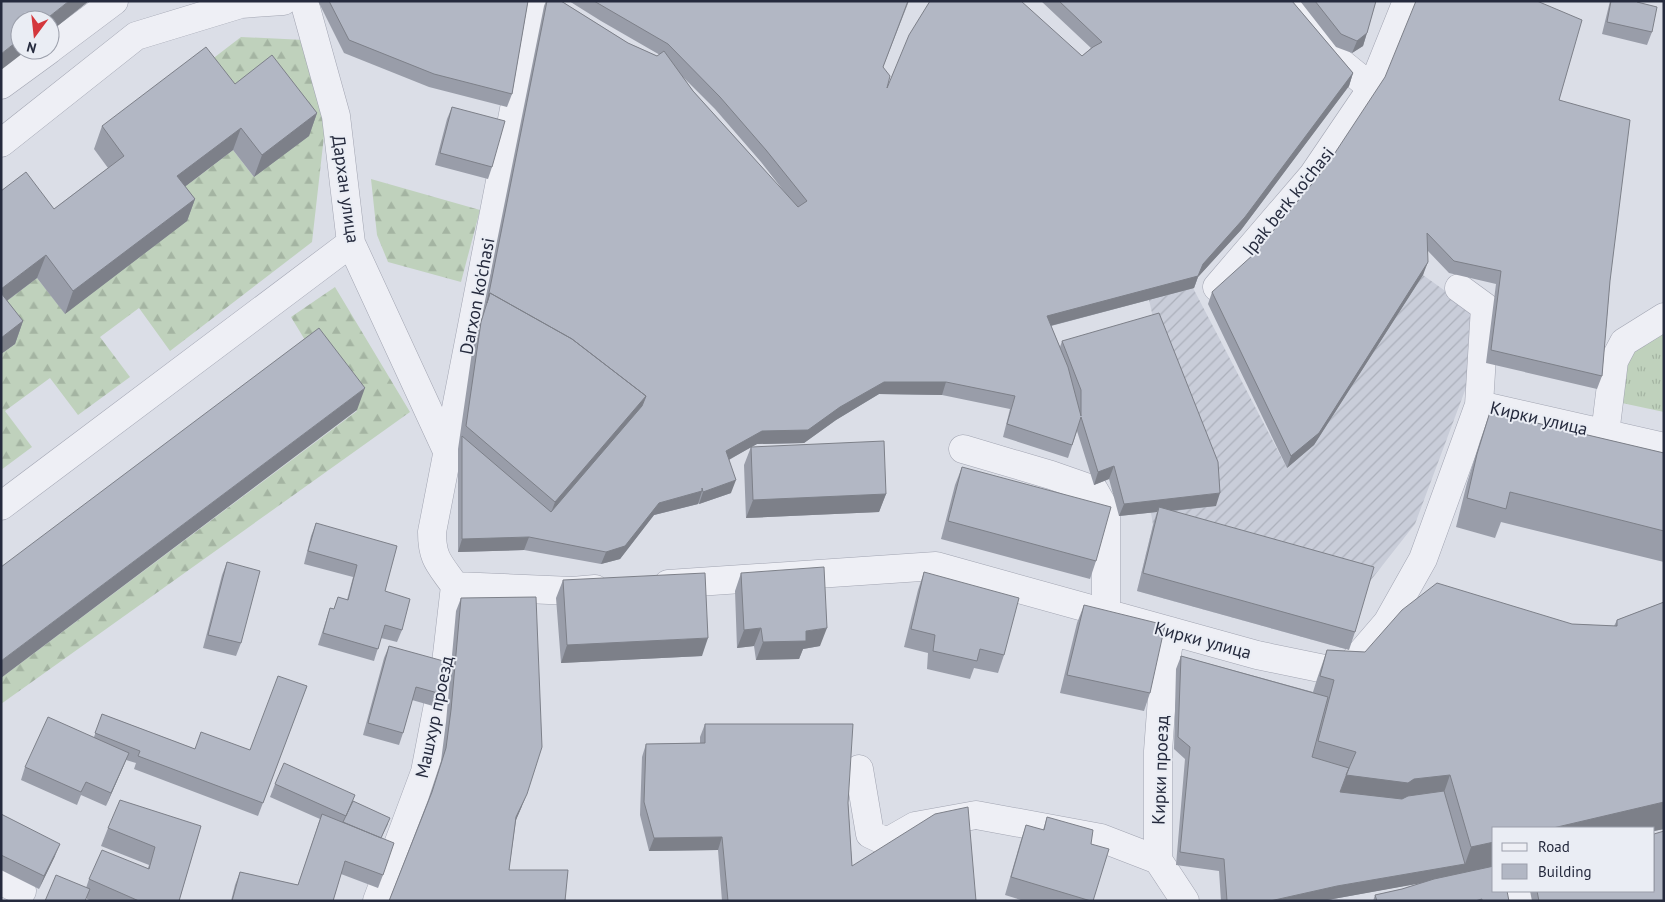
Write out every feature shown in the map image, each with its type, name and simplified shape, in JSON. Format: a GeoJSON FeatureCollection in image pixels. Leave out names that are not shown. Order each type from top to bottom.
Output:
{"type":"FeatureCollection","features":[{"type":"Feature","properties":{"kind":"street"},"geometry":{"type":"LineString","coordinates":[[60,42],[114,1]]}},
{"type":"Feature","properties":{"kind":"street","name":"Дархан улица"},"geometry":{"type":"LineString","coordinates":[[304,1],[336,116],[351,243],[447,451]]}},
{"type":"Feature","properties":{"kind":"street","name":"Darxon ko'chasi"},"geometry":{"type":"LineString","coordinates":[[455,586],[436,560],[432,546],[432,532],[535,1]]}},
{"type":"Feature","properties":{"kind":"street"},"geometry":{"type":"LineString","coordinates":[[1287,1],[1325,50],[1372,88]]}},
{"type":"Feature","properties":{"kind":"street","name":"Ipak berk ko'chasi"},"geometry":{"type":"LineString","coordinates":[[1217,287],[1313,175],[1372,88],[1407,1]]}},
{"type":"Feature","properties":{"kind":"street"},"geometry":{"type":"LineString","coordinates":[[1,143],[136,36],[259,2]]}},
{"type":"Feature","properties":{"kind":"street"},"geometry":{"type":"LineString","coordinates":[[1,85],[35,60]]}},
{"type":"Feature","properties":{"kind":"street"},"geometry":{"type":"LineString","coordinates":[[1,506],[351,243]]}},
{"type":"Feature","properties":{"kind":"street"},"geometry":{"type":"LineString","coordinates":[[1459,288],[1486,307],[1479,404]]}},
{"type":"Feature","properties":{"kind":"street"},"geometry":{"type":"LineString","coordinates":[[1605,434],[1614,360],[1624,342],[1664,317]]}},
{"type":"Feature","properties":{"kind":"street","name":"Кирки улица"},"geometry":{"type":"LineString","coordinates":[[455,586],[572,591],[936,566],[1257,654],[1344,673],[1387,623],[1423,559],[1479,404],[1664,447]]}},
{"type":"Feature","properties":{"kind":"street"},"geometry":{"type":"LineString","coordinates":[[963,449],[1094,490],[1106,511],[1106,613]]}},
{"type":"Feature","properties":{"kind":"street","name":"Машхур проезд"},"geometry":{"type":"LineString","coordinates":[[377,901],[425,772],[446,663],[455,586]]}},
{"type":"Feature","properties":{"kind":"street","name":"Кирки проезд"},"geometry":{"type":"LineString","coordinates":[[1158,860],[1158,751],[1164,671],[1171,631]]}},
{"type":"Feature","properties":{"kind":"street"},"geometry":{"type":"LineString","coordinates":[[859,769],[870,834],[887,842],[915,826],[976,815],[1102,838],[1158,860],[1185,901]]}},
{"type":"Feature","properties":{"kind":"shaded area"},"geometry":{"type":"Polygon","coordinates":[[[1423,275],[1480,316],[1467,385],[1415,524],[1367,585],[1349,650],[1137,591],[1153,525],[1151,513],[1216,506],[1155,326],[1149,300],[1193,288],[1287,468],[1314,445],[1423,275]]]}},
{"type":"Feature","properties":{"kind":"green space"},"geometry":{"type":"Polygon","coordinates":[[[241,37],[305,40],[330,83],[312,242],[170,351],[139,308],[100,337],[130,377],[78,415],[50,378],[5,411],[32,447],[1,470],[1,354],[15,344],[1,305],[37,278],[65,313],[169,199],[233,150],[254,177],[226,107],[198,70],[241,37]]]}},
{"type":"Feature","properties":{"kind":"green space"},"geometry":{"type":"Polygon","coordinates":[[[371,179],[480,210],[461,282],[388,262],[377,235],[371,179]]]}},
{"type":"Feature","properties":{"kind":"green space"},"geometry":{"type":"Polygon","coordinates":[[[335,287],[410,412],[1,704],[1,678],[357,411],[311,350],[291,317],[335,287]]]}},
{"type":"Feature","properties":{"kind":"green space"},"geometry":{"type":"Polygon","coordinates":[[[1664,327],[1664,412],[1622,403],[1628,347],[1664,327]]]}},
{"type":"Feature","properties":{"kind":"building"},"geometry":{"type":"Polygon","coordinates":[[[1,1],[69,1],[58,10],[10,10],[10,47],[1,54],[1,1]]]}},
{"type":"Feature","properties":{"kind":"building"},"geometry":{"type":"Polygon","coordinates":[[[329,1],[528,1],[512,94],[434,74],[349,40],[329,1]]]}},
{"type":"Feature","properties":{"kind":"building"},"geometry":{"type":"Polygon","coordinates":[[[547,1],[561,1],[628,43],[657,56],[664,51],[693,91],[798,207],[807,201],[720,97],[668,44],[594,1],[908,1],[883,67],[890,76],[887,88],[909,35],[930,1],[1021,1],[1082,56],[1102,42],[1059,1],[1292,1],[1353,73],[1245,217],[1203,264],[1198,276],[1047,316],[1068,367],[1081,416],[1081,390],[1062,341],[1159,313],[1218,462],[1220,493],[1124,504],[1114,466],[1098,472],[1081,417],[1072,445],[1007,424],[1015,396],[946,382],[884,382],[840,407],[808,430],[762,431],[726,451],[736,480],[703,492],[702,488],[702,491],[659,503],[625,546],[606,552],[529,537],[462,539],[462,436],[551,512],[642,406],[646,396],[572,339],[490,293],[487,303],[547,1]]]}},
{"type":"Feature","properties":{"kind":"building"},"geometry":{"type":"Polygon","coordinates":[[[1315,1],[1376,1],[1367,33],[1357,41],[1341,34],[1315,1]]]}},
{"type":"Feature","properties":{"kind":"building"},"geometry":{"type":"Polygon","coordinates":[[[1416,1],[1537,1],[1582,20],[1559,100],[1630,120],[1610,281],[1602,376],[1491,350],[1501,271],[1454,261],[1427,233],[1428,262],[1319,433],[1291,456],[1212,292],[1254,254],[1325,168],[1385,77],[1416,1]]]}},
{"type":"Feature","properties":{"kind":"building"},"geometry":{"type":"Polygon","coordinates":[[[1611,1],[1638,1],[1657,7],[1652,32],[1607,22],[1611,1]]]}},
{"type":"Feature","properties":{"kind":"building"},"geometry":{"type":"Polygon","coordinates":[[[206,47],[235,84],[272,55],[317,113],[262,155],[241,128],[177,176],[195,199],[73,291],[46,255],[1,289],[1,191],[26,172],[54,209],[124,156],[102,126],[206,47]]]}},
{"type":"Feature","properties":{"kind":"building"},"geometry":{"type":"Polygon","coordinates":[[[452,107],[505,121],[492,167],[440,153],[452,107]]]}},
{"type":"Feature","properties":{"kind":"building"},"geometry":{"type":"Polygon","coordinates":[[[1,293],[23,321],[1,338],[1,293]]]}},
{"type":"Feature","properties":{"kind":"building"},"geometry":{"type":"Polygon","coordinates":[[[490,293],[572,339],[646,396],[555,502],[466,426],[481,322],[490,293]]]}},
{"type":"Feature","properties":{"kind":"building"},"geometry":{"type":"Polygon","coordinates":[[[319,328],[365,388],[1,661],[1,567],[319,328]]]}},
{"type":"Feature","properties":{"kind":"building"},"geometry":{"type":"Polygon","coordinates":[[[1490,412],[1664,453],[1664,531],[1510,492],[1506,509],[1467,498],[1477,454],[1490,412]]]}},
{"type":"Feature","properties":{"kind":"building"},"geometry":{"type":"Polygon","coordinates":[[[884,441],[886,494],[753,500],[751,447],[884,441]]]}},
{"type":"Feature","properties":{"kind":"building"},"geometry":{"type":"Polygon","coordinates":[[[962,467],[1111,507],[1096,561],[948,521],[962,467]]]}},
{"type":"Feature","properties":{"kind":"building"},"geometry":{"type":"Polygon","coordinates":[[[1159,507],[1374,567],[1355,632],[1143,573],[1159,507]]]}},
{"type":"Feature","properties":{"kind":"building"},"geometry":{"type":"Polygon","coordinates":[[[316,523],[397,546],[385,591],[410,599],[402,630],[385,625],[378,649],[323,633],[330,608],[334,609],[338,597],[348,600],[357,565],[308,551],[316,523]]]}},
{"type":"Feature","properties":{"kind":"building"},"geometry":{"type":"Polygon","coordinates":[[[227,562],[260,571],[241,643],[208,635],[227,562]]]}},
{"type":"Feature","properties":{"kind":"building"},"geometry":{"type":"Polygon","coordinates":[[[824,567],[827,628],[806,631],[806,641],[763,642],[761,628],[744,630],[741,573],[824,567]]]}},
{"type":"Feature","properties":{"kind":"building"},"geometry":{"type":"Polygon","coordinates":[[[924,572],[1019,598],[1004,655],[980,649],[977,661],[933,651],[935,635],[911,629],[924,572]]]}},
{"type":"Feature","properties":{"kind":"building"},"geometry":{"type":"Polygon","coordinates":[[[705,573],[708,638],[567,645],[563,580],[705,573]]]}},
{"type":"Feature","properties":{"kind":"building"},"geometry":{"type":"Polygon","coordinates":[[[1437,583],[1572,624],[1617,626],[1617,620],[1664,602],[1664,802],[1557,827],[1492,827],[1492,842],[1471,847],[1450,775],[1414,779],[1408,783],[1346,775],[1356,752],[1318,741],[1334,680],[1320,676],[1327,650],[1365,652],[1402,610],[1437,583]]]}},
{"type":"Feature","properties":{"kind":"building"},"geometry":{"type":"Polygon","coordinates":[[[536,597],[542,747],[527,794],[516,817],[509,870],[568,870],[565,901],[389,901],[432,792],[446,748],[461,598],[536,597]]]}},
{"type":"Feature","properties":{"kind":"building"},"geometry":{"type":"Polygon","coordinates":[[[1084,605],[1165,625],[1150,693],[1067,675],[1084,605]]]}},
{"type":"Feature","properties":{"kind":"building"},"geometry":{"type":"Polygon","coordinates":[[[389,646],[447,662],[438,693],[416,687],[403,733],[368,723],[389,646]]]}},
{"type":"Feature","properties":{"kind":"building"},"geometry":{"type":"Polygon","coordinates":[[[1181,656],[1328,697],[1312,757],[1349,768],[1340,792],[1402,799],[1408,796],[1444,791],[1465,864],[1337,886],[1270,901],[1227,901],[1224,859],[1180,852],[1190,747],[1178,737],[1181,656]]]}},
{"type":"Feature","properties":{"kind":"building"},"geometry":{"type":"Polygon","coordinates":[[[278,676],[307,686],[263,803],[138,756],[140,751],[95,733],[102,714],[195,749],[201,732],[250,750],[278,676]]]}},
{"type":"Feature","properties":{"kind":"building"},"geometry":{"type":"Polygon","coordinates":[[[48,717],[129,753],[111,793],[86,782],[81,792],[25,767],[48,717]]]}},
{"type":"Feature","properties":{"kind":"building"},"geometry":{"type":"Polygon","coordinates":[[[705,724],[853,724],[848,803],[852,866],[935,814],[968,807],[976,901],[728,901],[722,837],[654,838],[644,802],[646,744],[705,743],[705,724]]]}},
{"type":"Feature","properties":{"kind":"building"},"geometry":{"type":"Polygon","coordinates":[[[284,763],[355,795],[346,816],[275,784],[284,763]]]}},
{"type":"Feature","properties":{"kind":"building"},"geometry":{"type":"Polygon","coordinates":[[[120,800],[201,826],[179,901],[139,901],[89,879],[102,850],[149,869],[155,847],[108,828],[120,800]]]}},
{"type":"Feature","properties":{"kind":"building"},"geometry":{"type":"Polygon","coordinates":[[[353,801],[390,818],[381,838],[343,822],[353,801]]]}},
{"type":"Feature","properties":{"kind":"building"},"geometry":{"type":"Polygon","coordinates":[[[1,814],[60,844],[44,876],[1,855],[1,814]]]}},
{"type":"Feature","properties":{"kind":"building"},"geometry":{"type":"Polygon","coordinates":[[[322,814],[394,843],[383,875],[345,861],[333,901],[232,901],[240,872],[298,885],[322,814]]]}},
{"type":"Feature","properties":{"kind":"building"},"geometry":{"type":"Polygon","coordinates":[[[1047,817],[1093,830],[1091,844],[1109,849],[1093,901],[1011,877],[1026,825],[1044,830],[1047,817]]]}},
{"type":"Feature","properties":{"kind":"building"},"geometry":{"type":"Polygon","coordinates":[[[1664,831],[1664,901],[1539,901],[1537,892],[1655,892],[1655,834],[1664,831]]]}},
{"type":"Feature","properties":{"kind":"building"},"geometry":{"type":"Polygon","coordinates":[[[1492,866],[1492,892],[1507,892],[1509,901],[1482,901],[1482,899],[1475,901],[1377,901],[1375,895],[1434,879],[1492,866]]]}},
{"type":"Feature","properties":{"kind":"building"},"geometry":{"type":"Polygon","coordinates":[[[56,875],[90,889],[85,901],[45,901],[56,875]]]}}]}
